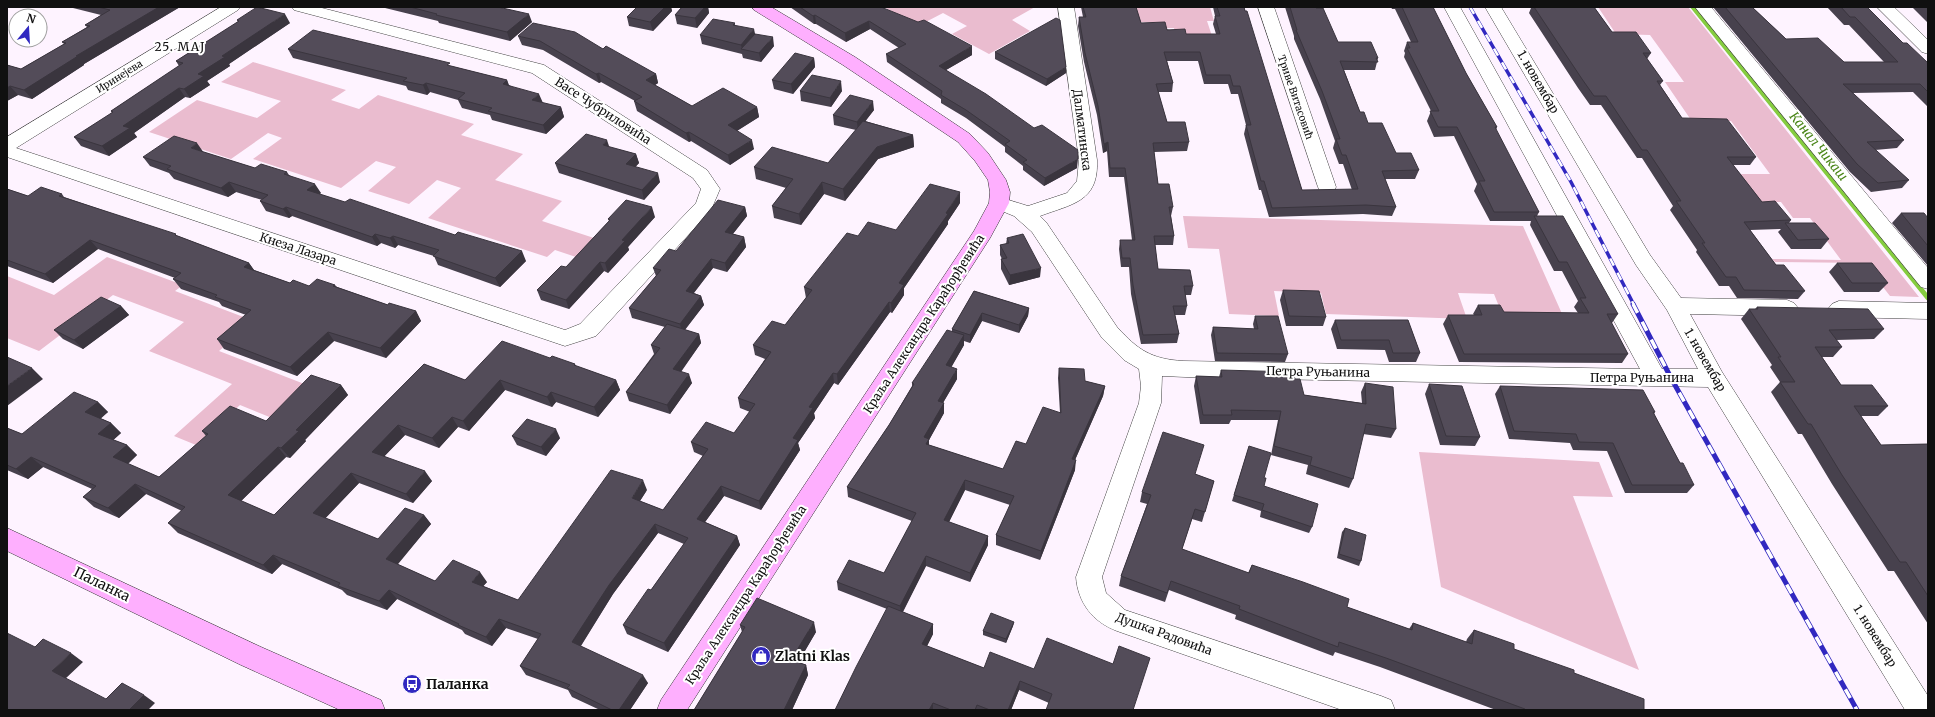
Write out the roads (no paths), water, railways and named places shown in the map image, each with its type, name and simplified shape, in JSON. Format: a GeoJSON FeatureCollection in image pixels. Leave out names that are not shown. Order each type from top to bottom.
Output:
{"type":"FeatureCollection","features":[{"type":"Feature","properties":{"kind":"street","name":"Иринејева"},"geometry":{"type":"LineString","coordinates":[[7,145],[232,7]]}},
{"type":"Feature","properties":{"kind":"street","name":"Васе Чубриловића"},"geometry":{"type":"LineString","coordinates":[[300,7],[538,69],[700,174],[711,189],[704,206],[588,330]]}},
{"type":"Feature","properties":{"kind":"street"},"geometry":{"type":"LineString","coordinates":[[760,7],[849,61],[964,138],[982,157],[997,180],[1000,192],[999,203]]}},
{"type":"Feature","properties":{"kind":"street","name":"Далматинска"},"geometry":{"type":"LineString","coordinates":[[1026,214],[1074,197],[1080,192],[1088,180],[1088,160],[1066,7]]}},
{"type":"Feature","properties":{"kind":"street","name":"Триве Витасовић"},"geometry":{"type":"LineString","coordinates":[[1266,7],[1327,187]]}},
{"type":"Feature","properties":{"kind":"street"},"geometry":{"type":"LineString","coordinates":[[1452,7],[1656,378]]}},
{"type":"Feature","properties":{"kind":"street","name":"1. новембар"},"geometry":{"type":"LineString","coordinates":[[1493,7],[1643,260],[1675,306],[1714,378],[1921,710]]}},
{"type":"Feature","properties":{"kind":"street"},"geometry":{"type":"LineString","coordinates":[[1703,7],[1928,282]]}},
{"type":"Feature","properties":{"kind":"street"},"geometry":{"type":"LineString","coordinates":[[1885,7],[1928,49]]}},
{"type":"Feature","properties":{"kind":"street","name":"Кнеза Лазара"},"geometry":{"type":"LineString","coordinates":[[7,151],[565,338],[588,330]]}},
{"type":"Feature","properties":{"kind":"street","name":"Петра Руњанина"},"geometry":{"type":"LineString","coordinates":[[999,203],[1014,207],[1026,214],[1038,227],[1110,333],[1126,350],[1150,365],[1170,368],[1209,370],[1714,378]]}},
{"type":"Feature","properties":{"kind":"street","name":"Краља Александра Карађорђевића"},"geometry":{"type":"LineString","coordinates":[[670,710],[983,233],[999,203]]}},
{"type":"Feature","properties":{"kind":"street"},"geometry":{"type":"LineString","coordinates":[[1675,306],[1928,311]]}},
{"type":"Feature","properties":{"kind":"street","name":"Душка Радовића"},"geometry":{"type":"LineString","coordinates":[[1150,365],[1152,386],[1150,403],[1089,577],[1090,591],[1099,607],[1117,619],[1381,710]]}},
{"type":"Feature","properties":{"kind":"street","name":"Паланка"},"geometry":{"type":"LineString","coordinates":[[7,539],[251,656],[371,710]]}},
{"type":"Feature","properties":{"kind":"waterway","name":"Канал Чикаш"},"geometry":{"type":"LineString","coordinates":[[1693,7],[1928,298]]}},
{"type":"Feature","properties":{"kind":"railway"},"geometry":{"type":"LineString","coordinates":[[1470,7],[1571,182],[1634,305]]}},
{"type":"Feature","properties":{"kind":"railway"},"geometry":{"type":"LineString","coordinates":[[1633,304],[1671,378],[1857,710]]}},
{"type":"Feature","properties":{"kind":"place","name":"Zlatni Klas"},"geometry":{"type":"Point","coordinates":[761,656]}},
{"type":"Feature","properties":{"kind":"place","name":"Паланка"},"geometry":{"type":"Point","coordinates":[412,684]}},
{"type":"Feature","properties":{"kind":"district","name":"25. МАЈ"},"geometry":{"type":"Point","coordinates":[180,47]}}]}
